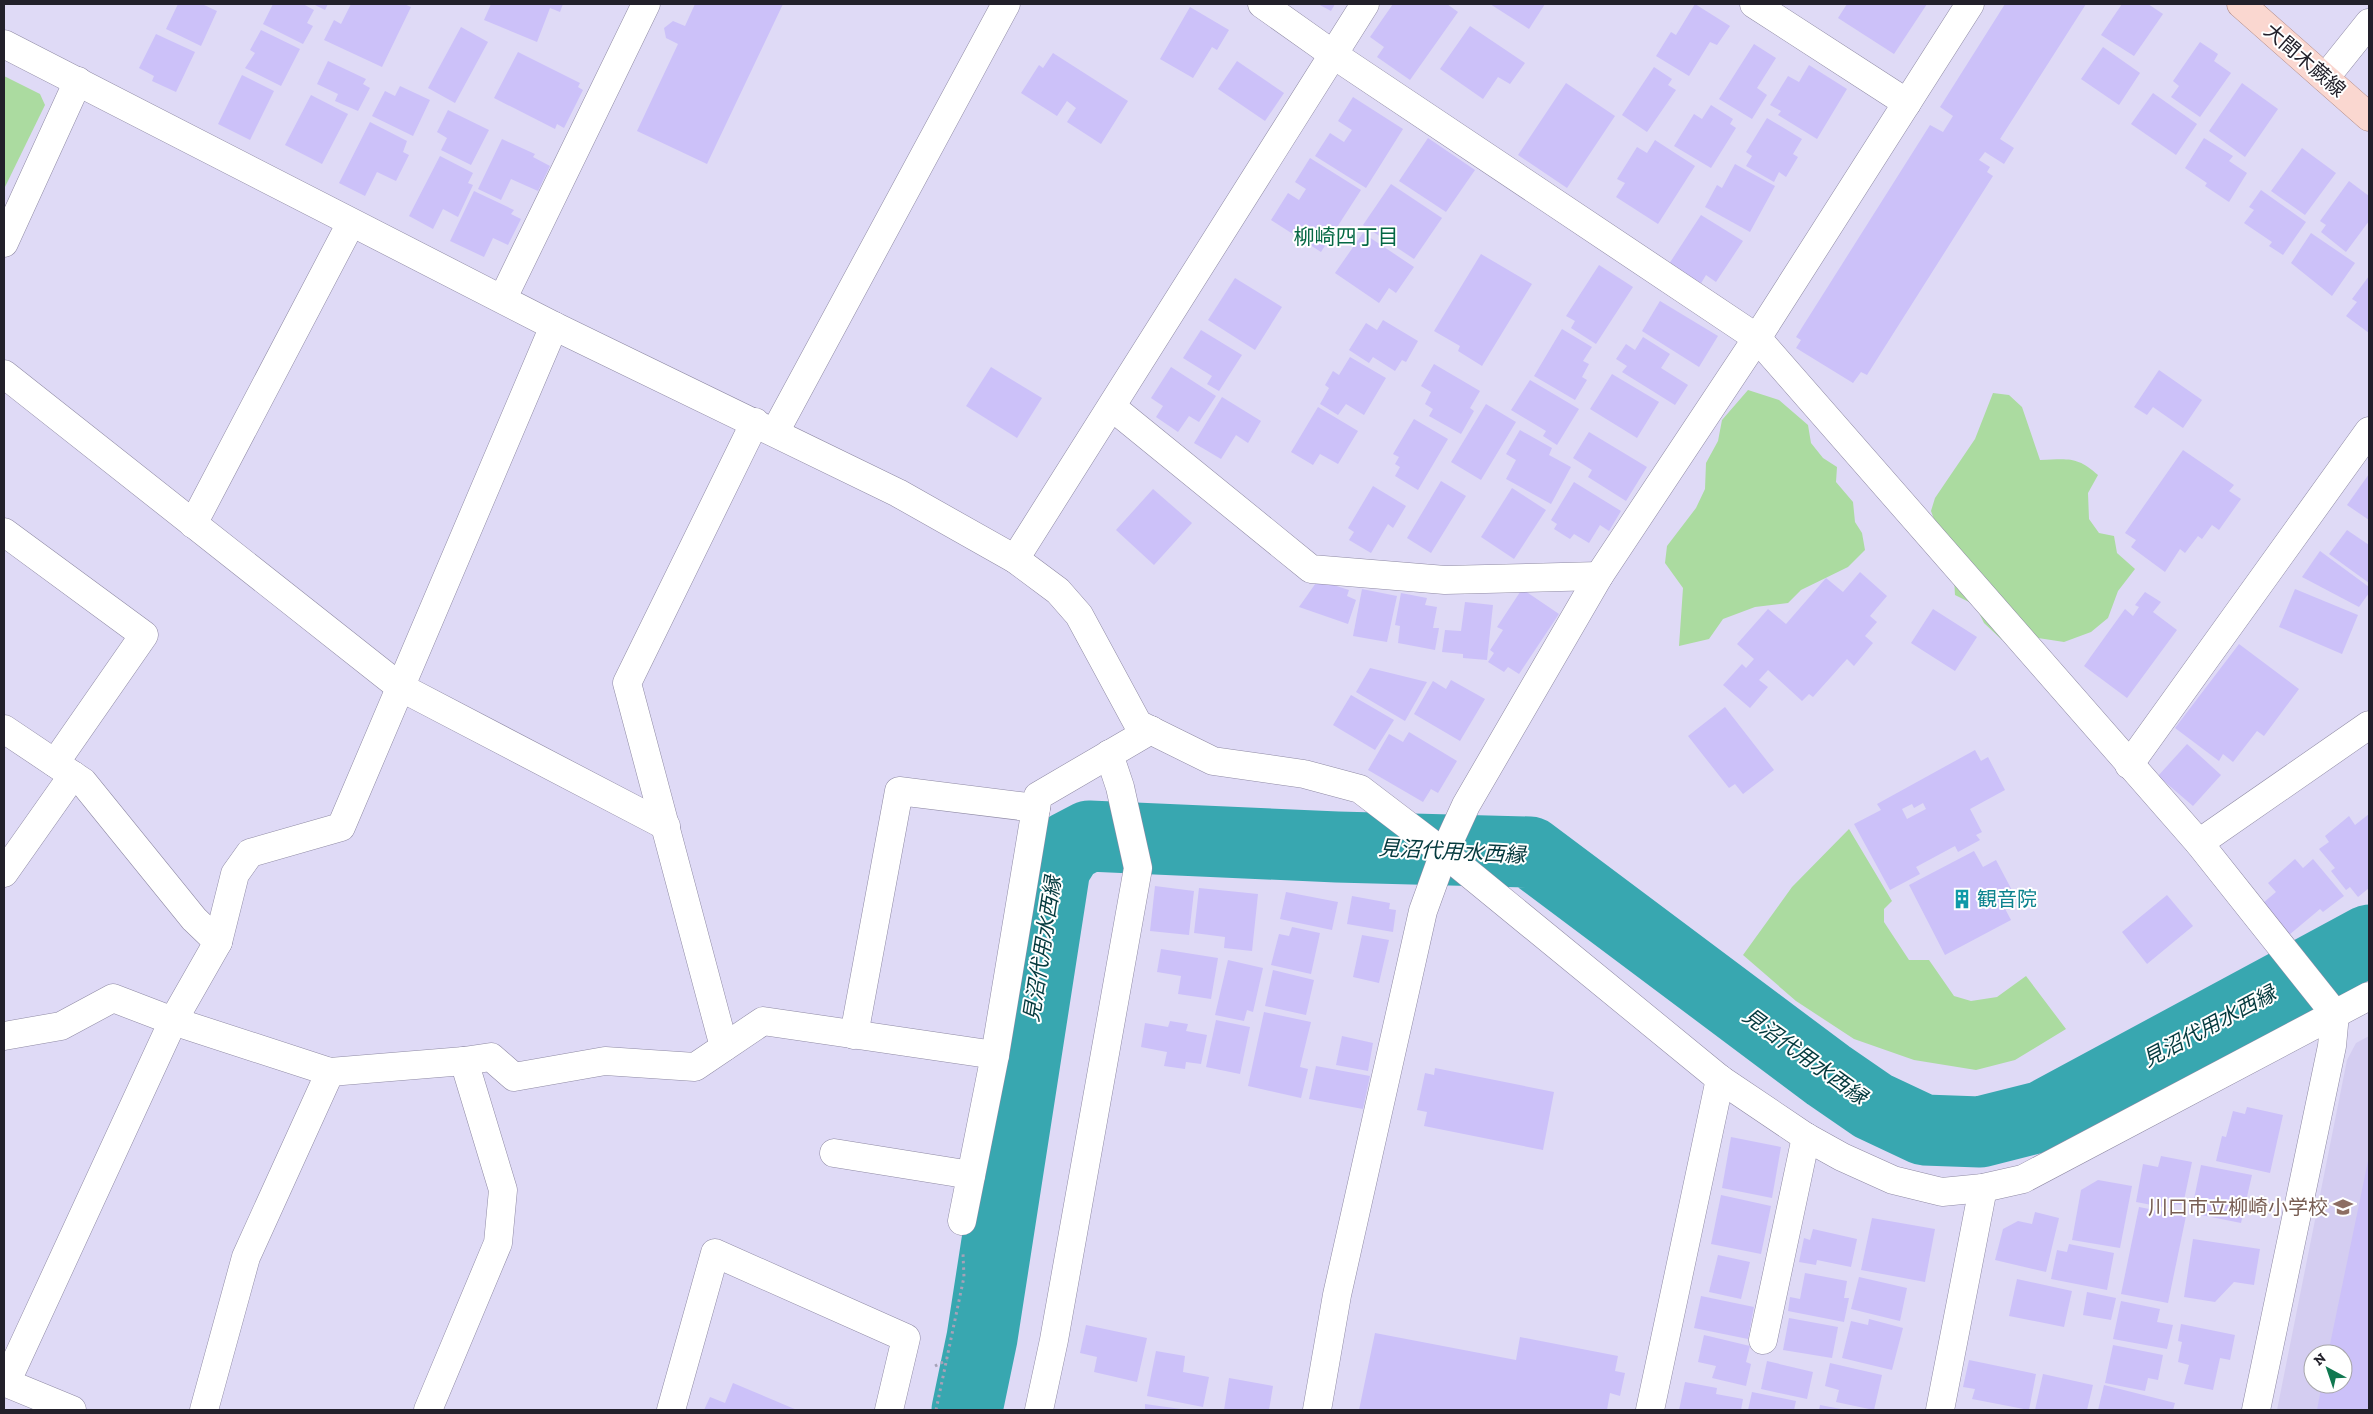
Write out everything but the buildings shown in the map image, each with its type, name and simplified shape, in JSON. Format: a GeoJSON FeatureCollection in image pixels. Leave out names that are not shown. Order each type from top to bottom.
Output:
{"type":"FeatureCollection","features":[{"type":"Feature","properties":{"kind":"main road","name":"大間木蕨線"},"geometry":{"type":"LineString","coordinates":[[2241,4],[2369,117]]}},
{"type":"Feature","properties":{"kind":"street"},"geometry":{"type":"LineString","coordinates":[[503,298],[646,4]]}},
{"type":"Feature","properties":{"kind":"street"},"geometry":{"type":"LineString","coordinates":[[724,1047],[627,683],[765,427],[1006,4]]}},
{"type":"Feature","properties":{"kind":"street"},"geometry":{"type":"LineString","coordinates":[[1262,4],[1757,338],[2199,843],[2331,1009],[2332,1046],[2256,1410]]}},
{"type":"Feature","properties":{"kind":"street"},"geometry":{"type":"LineString","coordinates":[[1015,559],[1366,4]]}},
{"type":"Feature","properties":{"kind":"street"},"geometry":{"type":"LineString","coordinates":[[1754,4],[1907,103]]}},
{"type":"Feature","properties":{"kind":"street"},"geometry":{"type":"LineString","coordinates":[[1317,1410],[1337,1295],[1423,911],[1444,853],[1466,804],[1599,576],[1757,338],[1970,4]]}},
{"type":"Feature","properties":{"kind":"street"},"geometry":{"type":"LineString","coordinates":[[2325,78],[2369,24]]}},
{"type":"Feature","properties":{"kind":"street"},"geometry":{"type":"LineString","coordinates":[[4,44],[351,223],[503,298],[554,326],[898,493],[1015,559],[1058,591],[1078,615],[1138,724],[1212,760],[1304,774],[1360,789],[1444,853],[1720,1078],[1806,1137],[1842,1157],[1893,1180],[1942,1192],[1983,1188],[2023,1179],[2331,1009],[2369,996]]}},
{"type":"Feature","properties":{"kind":"street"},"geometry":{"type":"LineString","coordinates":[[4,243],[78,81]]}},
{"type":"Feature","properties":{"kind":"street"},"geometry":{"type":"LineString","coordinates":[[193,524],[351,223]]}},
{"type":"Feature","properties":{"kind":"street"},"geometry":{"type":"LineString","coordinates":[[72,1410],[5,1382],[173,1021],[218,942],[236,874],[250,853],[341,827],[554,326]]}},
{"type":"Feature","properties":{"kind":"street"},"geometry":{"type":"LineString","coordinates":[[4,374],[400,687],[666,826]]}},
{"type":"Feature","properties":{"kind":"street"},"geometry":{"type":"LineString","coordinates":[[1112,407],[1311,569],[1445,580],[1599,576]]}},
{"type":"Feature","properties":{"kind":"street"},"geometry":{"type":"LineString","coordinates":[[2129,765],[2369,431]]}},
{"type":"Feature","properties":{"kind":"street"},"geometry":{"type":"LineString","coordinates":[[4,532],[144,635],[4,873]]}},
{"type":"Feature","properties":{"kind":"street"},"geometry":{"type":"LineString","coordinates":[[2199,843],[2369,725]]}},
{"type":"Feature","properties":{"kind":"street"},"geometry":{"type":"LineString","coordinates":[[4,729],[83,782],[194,920],[218,942]]}},
{"type":"Feature","properties":{"kind":"street"},"geometry":{"type":"LineString","coordinates":[[962,1221],[995,1055],[1038,796],[1151,730]]}},
{"type":"Feature","properties":{"kind":"street"},"geometry":{"type":"LineString","coordinates":[[1038,1410],[1054,1340],[1138,868],[1120,787],[1110,754]]}},
{"type":"Feature","properties":{"kind":"street"},"geometry":{"type":"LineString","coordinates":[[854,1035],[899,791],[1036,808]]}},
{"type":"Feature","properties":{"kind":"street"},"geometry":{"type":"LineString","coordinates":[[4,1036],[62,1026],[113,998],[173,1021],[330,1072],[491,1057],[514,1077],[605,1061],[695,1067],[763,1020],[995,1055]]}},
{"type":"Feature","properties":{"kind":"street"},"geometry":{"type":"LineString","coordinates":[[428,1410],[498,1243],[504,1190],[464,1061]]}},
{"type":"Feature","properties":{"kind":"street"},"geometry":{"type":"LineString","coordinates":[[204,1410],[246,1257],[330,1072]]}},
{"type":"Feature","properties":{"kind":"street"},"geometry":{"type":"LineString","coordinates":[[1650,1410],[1720,1078]]}},
{"type":"Feature","properties":{"kind":"street"},"geometry":{"type":"LineString","coordinates":[[1763,1340],[1806,1137]]}},
{"type":"Feature","properties":{"kind":"street"},"geometry":{"type":"LineString","coordinates":[[834,1153],[971,1175]]}},
{"type":"Feature","properties":{"kind":"street"},"geometry":{"type":"LineString","coordinates":[[1940,1410],[1983,1188]]}},
{"type":"Feature","properties":{"kind":"street"},"geometry":{"type":"LineString","coordinates":[[671,1410],[715,1253],[906,1338],[889,1410]]}},
{"type":"Feature","properties":{"kind":"path"},"geometry":{"type":"LineString","coordinates":[[936,1410],[964,1277],[962,1221]]}},
{"type":"Feature","properties":{"kind":"shaded area","name":"川口市立柳崎小学校"},"geometry":{"type":"Polygon","coordinates":[[[2369,1036],[2369,1410],[2277,1410],[2347,1060],[2356,1043],[2369,1036]]]}},
{"type":"Feature","properties":{"kind":"green space"},"geometry":{"type":"Polygon","coordinates":[[[4,76],[40,94],[45,105],[4,189],[4,76]]]}},
{"type":"Feature","properties":{"kind":"green space"},"geometry":{"type":"Polygon","coordinates":[[[1748,390],[1779,400],[1808,425],[1811,443],[1823,458],[1837,467],[1836,482],[1853,502],[1855,522],[1862,533],[1865,550],[1848,567],[1801,590],[1788,603],[1755,607],[1723,619],[1709,639],[1679,646],[1683,588],[1665,563],[1667,546],[1696,508],[1705,489],[1706,463],[1718,441],[1722,420],[1748,390]]]}},
{"type":"Feature","properties":{"kind":"green space"},"geometry":{"type":"Polygon","coordinates":[[[1993,393],[2009,395],[2022,407],[2040,460],[2072,460],[2084,464],[2098,475],[2088,493],[2089,519],[2099,533],[2114,536],[2117,553],[2135,569],[2118,591],[2108,618],[2091,632],[2064,642],[2038,638],[2002,640],[1984,623],[1975,605],[1955,595],[1952,545],[1936,525],[1931,511],[1935,498],[1975,439],[1993,393]]]}},
{"type":"Feature","properties":{"kind":"green space"},"geometry":{"type":"Polygon","coordinates":[[[1849,829],[1892,901],[1884,909],[1884,922],[1909,960],[1929,960],[1954,996],[1971,1001],[1997,997],[2026,976],[2066,1029],[2015,1060],[1976,1070],[1914,1060],[1854,1039],[1796,1001],[1743,955],[1792,887],[1849,829]]]}},
{"type":"Feature","properties":{"kind":"waterway","name":"見沼代用水西縁"},"geometry":{"type":"LineString","coordinates":[[967,1410],[982,1338],[1055,868],[1068,847],[1089,836],[1337,847],[1530,852],[1828,1075],[1873,1106],[1924,1130],[1980,1132],[2043,1116],[2369,940]]}},
{"type":"Feature","properties":{"kind":"place","name":"観音院"},"geometry":{"type":"Point","coordinates":[1962,899]}},
{"type":"Feature","properties":{"kind":"place","name":"川口市立柳崎小学校"},"geometry":{"type":"Point","coordinates":[2343,1207]}},
{"type":"Feature","properties":{"kind":"district","name":"柳崎四丁目"},"geometry":{"type":"Point","coordinates":[1346,236]}}]}
